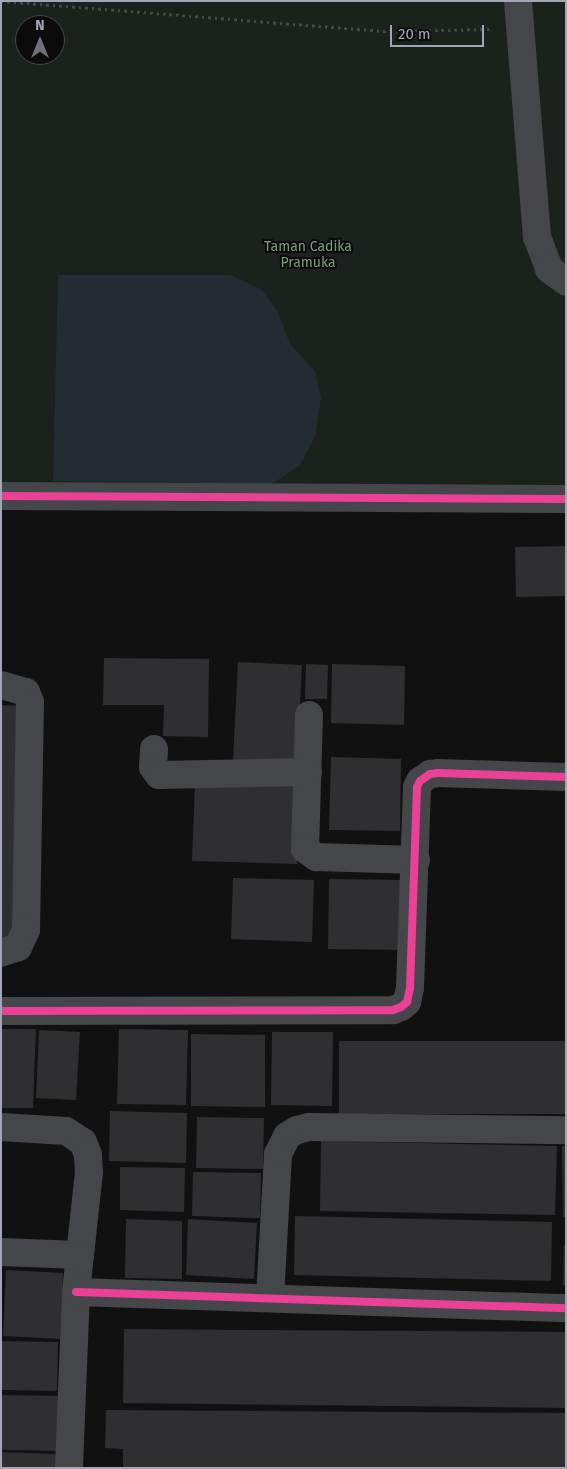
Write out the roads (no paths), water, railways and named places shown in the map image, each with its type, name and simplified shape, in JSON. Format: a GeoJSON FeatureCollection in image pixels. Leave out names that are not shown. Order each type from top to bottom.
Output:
{"type":"FeatureCollection","features":[{"type":"Feature","properties":{"kind":"street"},"geometry":{"type":"LineString","coordinates":[[518,1],[537,237],[548,269],[566,282]]}},
{"type":"Feature","properties":{"kind":"street"},"geometry":{"type":"LineString","coordinates":[[1,496],[566,499]]}},
{"type":"Feature","properties":{"kind":"street"},"geometry":{"type":"LineString","coordinates":[[1,685],[26,692],[30,702],[26,930],[18,947],[1,953]]}},
{"type":"Feature","properties":{"kind":"street"},"geometry":{"type":"LineString","coordinates":[[308,715],[305,849],[310,854],[416,860]]}},
{"type":"Feature","properties":{"kind":"street"},"geometry":{"type":"LineString","coordinates":[[154,748],[153,767],[159,775],[308,772]]}},
{"type":"Feature","properties":{"kind":"street"},"geometry":{"type":"LineString","coordinates":[[1,1011],[401,1007],[407,1002],[410,988],[416,860],[417,787],[424,776],[438,773],[566,777]]}},
{"type":"Feature","properties":{"kind":"street"},"geometry":{"type":"LineString","coordinates":[[1,1127],[66,1131],[83,1142],[88,1155],[89,1172],[76,1292],[69,1468]]}},
{"type":"Feature","properties":{"kind":"street"},"geometry":{"type":"LineString","coordinates":[[270,1298],[278,1154],[287,1136],[297,1130],[309,1127],[566,1130]]}},
{"type":"Feature","properties":{"kind":"street"},"geometry":{"type":"LineString","coordinates":[[1,1252],[80,1255]]}},
{"type":"Feature","properties":{"kind":"street"},"geometry":{"type":"LineString","coordinates":[[76,1292],[566,1308]]}},
{"type":"Feature","properties":{"kind":"park label","name":"Taman Cadika Pramuka"},"geometry":{"type":"Point","coordinates":[308,256]}}]}
